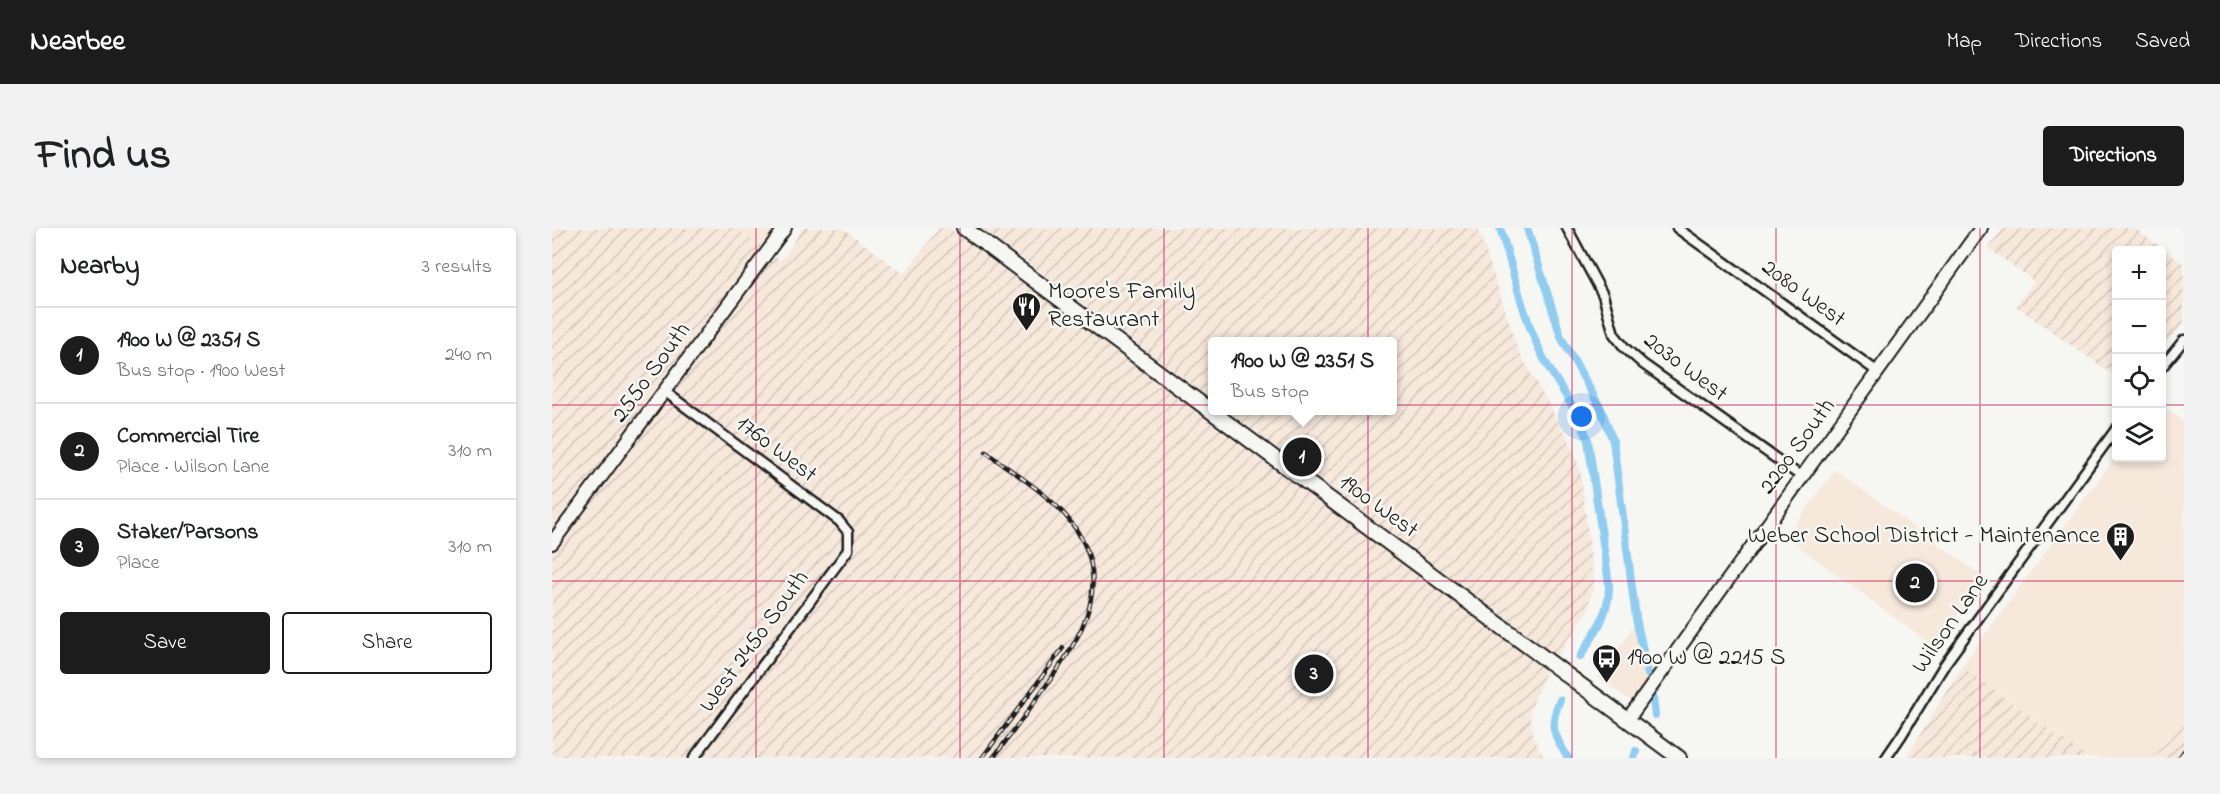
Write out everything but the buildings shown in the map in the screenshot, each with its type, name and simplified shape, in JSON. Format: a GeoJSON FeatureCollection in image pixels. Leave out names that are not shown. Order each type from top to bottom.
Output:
{"type":"FeatureCollection","features":[{"type":"Feature","properties":{"kind":"main road","name":"1900 West"},"geometry":{"type":"LineString","coordinates":[[964,228],[1208,408]]}},
{"type":"Feature","properties":{"kind":"main road","name":"1900 West"},"geometry":{"type":"LineString","coordinates":[[1217,415],[1679,758]]}},
{"type":"Feature","properties":{"kind":"street","name":"2550 South"},"geometry":{"type":"LineString","coordinates":[[552,543],[785,228]]}},
{"type":"Feature","properties":{"kind":"street","name":"2030 West"},"geometry":{"type":"LineString","coordinates":[[1567,228],[1603,295],[1614,334],[1625,348],[1653,371],[1802,477]]}},
{"type":"Feature","properties":{"kind":"street","name":"2080 West"},"geometry":{"type":"LineString","coordinates":[[1677,228],[1878,372]]}},
{"type":"Feature","properties":{"kind":"street","name":"2200 South"},"geometry":{"type":"LineString","coordinates":[[1628,719],[1981,228]]}},
{"type":"Feature","properties":{"kind":"street"},"geometry":{"type":"LineString","coordinates":[[2166,362],[2184,340]]}},
{"type":"Feature","properties":{"kind":"street","name":"1760 West"},"geometry":{"type":"LineString","coordinates":[[664,392],[839,521],[848,532],[848,550]]}},
{"type":"Feature","properties":{"kind":"street","name":"Wilson Lane"},"geometry":{"type":"LineString","coordinates":[[1886,758],[1945,664],[2112,434]]}},
{"type":"Feature","properties":{"kind":"street","name":"West 2450 South"},"geometry":{"type":"LineString","coordinates":[[694,758],[848,550]]}},
{"type":"Feature","properties":{"kind":"shaded area"},"geometry":{"type":"Polygon","coordinates":[[[552,228],[736,228],[781,261],[803,228],[843,228],[904,274],[939,228],[949,228],[1547,669],[1530,710],[1533,736],[1544,758],[552,758],[552,228]]]}},
{"type":"Feature","properties":{"kind":"shaded area"},"geometry":{"type":"Polygon","coordinates":[[[736,228],[777,228],[763,248],[736,228]]]}},
{"type":"Feature","properties":{"kind":"shaded area"},"geometry":{"type":"Polygon","coordinates":[[[981,228],[1478,228],[1519,352],[1569,440],[1580,469],[1594,583],[1587,611],[1558,657],[1232,415],[1397,415],[1397,337],[1208,337],[1208,397],[981,228]]]}},
{"type":"Feature","properties":{"kind":"shaded area"},"geometry":{"type":"Polygon","coordinates":[[[2003,228],[2134,228],[2159,246],[2112,246],[2112,374],[2016,306],[2034,281],[1988,248],[2003,228]]]}},
{"type":"Feature","properties":{"kind":"shaded area"},"geometry":{"type":"Polygon","coordinates":[[[2166,251],[2184,264],[2184,323],[2166,343],[2166,251]]]}},
{"type":"Feature","properties":{"kind":"shaded area"},"geometry":{"type":"Polygon","coordinates":[[[2166,409],[2184,422],[2184,715],[2153,758],[2088,758],[1962,666],[2112,461],[2166,462],[2166,409]]]}},
{"type":"Feature","properties":{"kind":"shaded area"},"geometry":{"type":"Polygon","coordinates":[[[1835,470],[1985,578],[1934,647],[1786,537],[1835,470]]]}},
{"type":"Feature","properties":{"kind":"shaded area"},"geometry":{"type":"Polygon","coordinates":[[[1636,623],[1648,682],[1638,696],[1631,700],[1598,678],[1636,623]]]}},
{"type":"Feature","properties":{"kind":"shaded area"},"geometry":{"type":"Polygon","coordinates":[[[1962,666],[2088,758],[1906,758],[1962,666]]]}},
{"type":"Feature","properties":{"kind":"shaded area"},"geometry":{"type":"Polygon","coordinates":[[[2184,715],[2184,758],[2153,758],[2184,715]]]}},
{"type":"Feature","properties":{"kind":"waterway"},"geometry":{"type":"LineString","coordinates":[[1500,228],[1537,344],[1579,418],[1588,440],[1609,594],[1604,614],[1580,657]]}},
{"type":"Feature","properties":{"kind":"waterway"},"geometry":{"type":"LineString","coordinates":[[1527,228],[1561,337],[1602,411],[1613,441],[1636,618],[1648,674]]}},
{"type":"Feature","properties":{"kind":"waterway"},"geometry":{"type":"LineString","coordinates":[[1653,699],[1655,715]]}},
{"type":"Feature","properties":{"kind":"waterway"},"geometry":{"type":"LineString","coordinates":[[1560,700],[1554,717],[1554,730],[1568,758]]}},
{"type":"Feature","properties":{"kind":"waterway"},"geometry":{"type":"LineString","coordinates":[[1634,758],[1636,751]]}},
{"type":"Feature","properties":{"kind":"railway"},"geometry":{"type":"LineString","coordinates":[[986,452],[1037,489],[1065,515],[1081,538],[1090,561],[1093,584],[1090,606],[1071,649],[993,758]]}},
{"type":"Feature","properties":{"kind":"railway"},"geometry":{"type":"LineString","coordinates":[[982,758],[1063,648]]}},
{"type":"Feature","properties":{"kind":"railway"},"geometry":{"type":"LineString","coordinates":[[2179,758],[2184,751]]}},
{"type":"Feature","properties":{"kind":"place","name":"Moore's Family Restaurant"},"geometry":{"type":"Point","coordinates":[1027,332]}},
{"type":"Feature","properties":{"kind":"place","name":"1900 W @ 2351 S"},"geometry":{"type":"Point","coordinates":[1302,457]}},
{"type":"Feature","properties":{"kind":"place","name":"Weber School District - Maintenance"},"geometry":{"type":"Point","coordinates":[2121,562]}},
{"type":"Feature","properties":{"kind":"place","name":"Commercial Tire"},"geometry":{"type":"Point","coordinates":[1915,583]}},
{"type":"Feature","properties":{"kind":"place","name":"Staker/Parsons"},"geometry":{"type":"Point","coordinates":[1314,674]}},
{"type":"Feature","properties":{"kind":"place","name":"1900 W @ 2215 S"},"geometry":{"type":"Point","coordinates":[1606,684]}}]}
